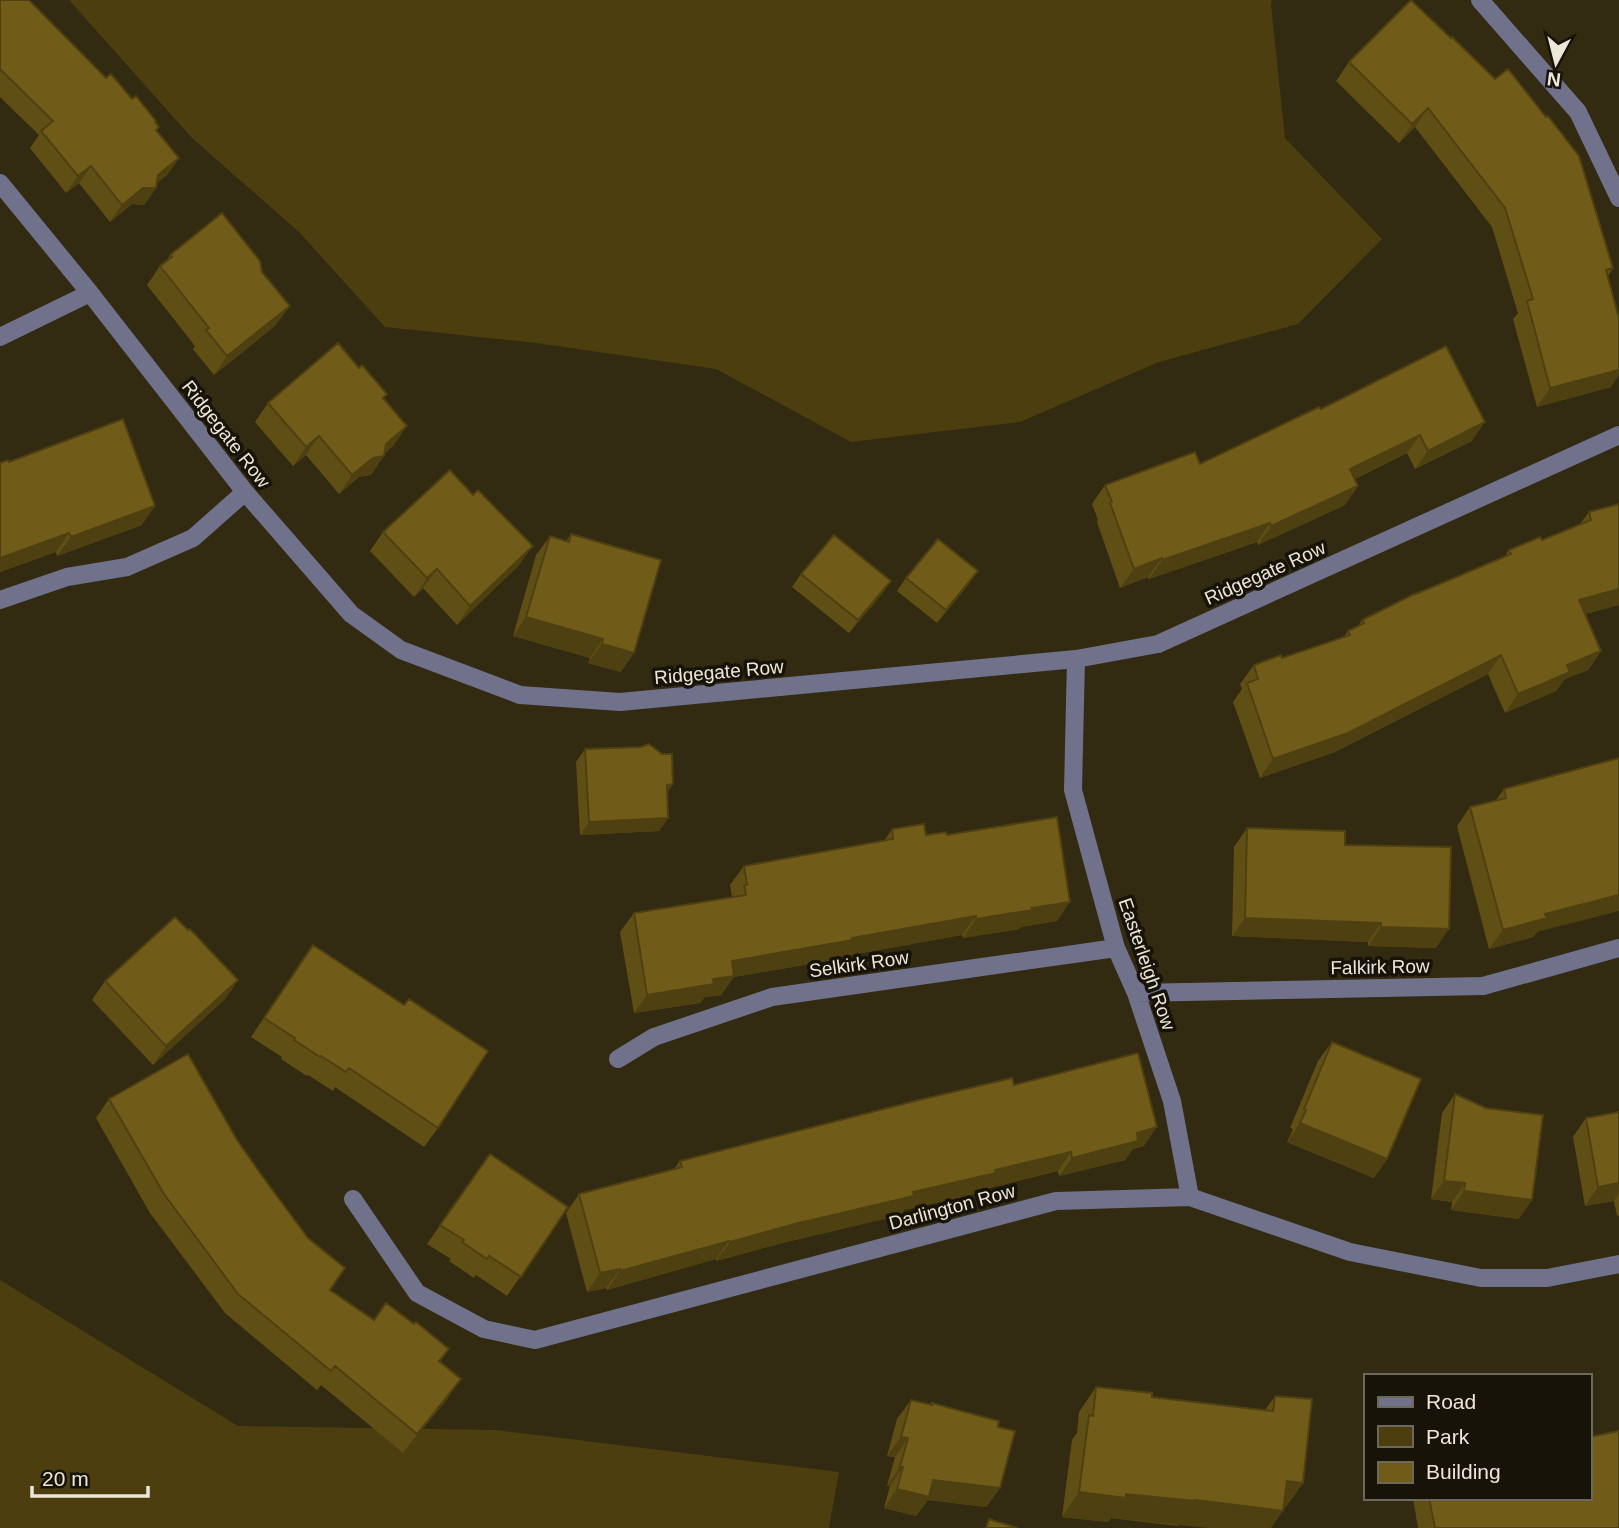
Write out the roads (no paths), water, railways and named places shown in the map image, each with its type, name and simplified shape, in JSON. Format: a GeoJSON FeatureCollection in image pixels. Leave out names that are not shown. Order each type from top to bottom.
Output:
{"type":"FeatureCollection","features":[{"type":"Feature","properties":{"kind":"street"},"geometry":{"type":"LineString","coordinates":[[1480,0],[1578,112],[1619,198]]}},
{"type":"Feature","properties":{"kind":"street","name":"Ridgegate Row"},"geometry":{"type":"LineString","coordinates":[[0,183],[90,293],[245,492],[351,614],[401,650],[520,695],[620,702],[1076,659],[1158,644],[1619,435]]}},
{"type":"Feature","properties":{"kind":"street"},"geometry":{"type":"LineString","coordinates":[[0,337],[90,293]]}},
{"type":"Feature","properties":{"kind":"street"},"geometry":{"type":"LineString","coordinates":[[0,600],[67,577],[127,567],[193,538],[245,492]]}},
{"type":"Feature","properties":{"kind":"street","name":"Easterleigh Row"},"geometry":{"type":"LineString","coordinates":[[1076,659],[1073,790],[1116,948],[1136,993],[1172,1101],[1190,1197]]}},
{"type":"Feature","properties":{"kind":"street","name":"Selkirk Row"},"geometry":{"type":"LineString","coordinates":[[618,1059],[654,1037],[772,997],[1116,948]]}},
{"type":"Feature","properties":{"kind":"street","name":"Falkirk Row"},"geometry":{"type":"LineString","coordinates":[[1136,993],[1483,986],[1619,948]]}},
{"type":"Feature","properties":{"kind":"street","name":"Darlington Row"},"geometry":{"type":"LineString","coordinates":[[353,1199],[417,1293],[484,1329],[535,1340],[1056,1201],[1190,1197],[1350,1252],[1481,1278],[1547,1278],[1619,1264]]}}]}
